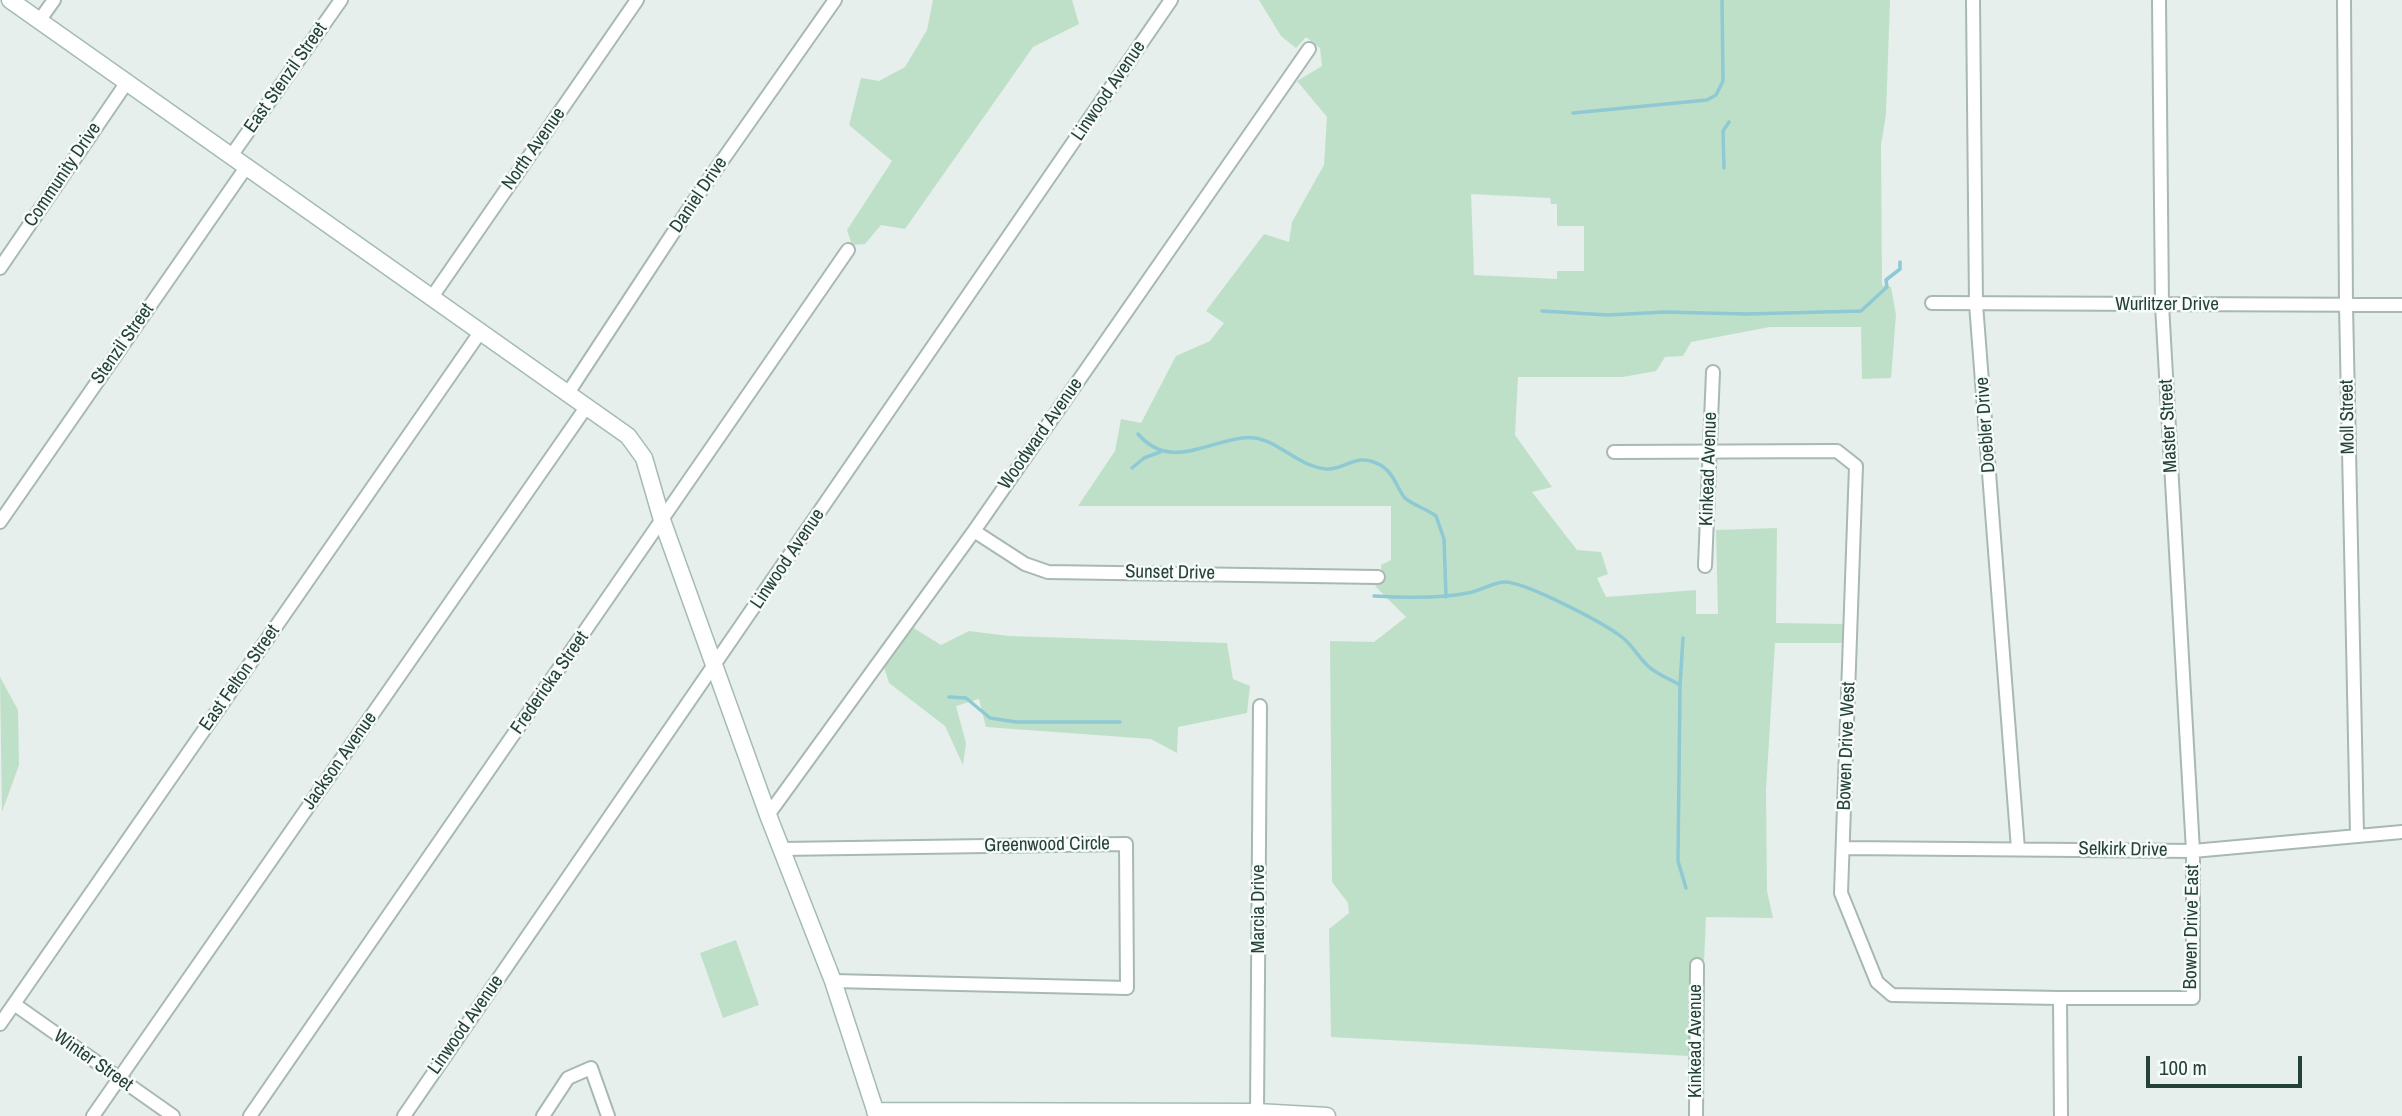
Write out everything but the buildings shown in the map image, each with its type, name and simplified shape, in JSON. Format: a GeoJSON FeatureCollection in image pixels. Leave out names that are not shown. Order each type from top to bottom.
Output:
{"type":"FeatureCollection","features":[{"type":"Feature","properties":{"kind":"street"},"geometry":{"type":"LineString","coordinates":[[10,0],[628,436],[644,458],[662,520],[768,815],[833,981],[876,1114],[1257,1112],[1327,1116]]}},
{"type":"Feature","properties":{"kind":"street"},"geometry":{"type":"LineString","coordinates":[[40,21],[54,0]]}},
{"type":"Feature","properties":{"kind":"street","name":"East Stenzil Street"},"geometry":{"type":"LineString","coordinates":[[232,156],[341,0]]}},
{"type":"Feature","properties":{"kind":"street","name":"North Avenue"},"geometry":{"type":"LineString","coordinates":[[432,297],[637,0]]}},
{"type":"Feature","properties":{"kind":"street","name":"Daniel Drive"},"geometry":{"type":"LineString","coordinates":[[568,393],[698,195],[835,0]]}},
{"type":"Feature","properties":{"kind":"street","name":"Linwood Avenue"},"geometry":{"type":"LineString","coordinates":[[404,1116],[1171,0]]}},
{"type":"Feature","properties":{"kind":"street","name":"Doebler Drive"},"geometry":{"type":"LineString","coordinates":[[1973,0],[1976,304],[2018,849]]}},
{"type":"Feature","properties":{"kind":"street","name":"Master Street"},"geometry":{"type":"LineString","coordinates":[[2159,0],[2162,305],[2193,851]]}},
{"type":"Feature","properties":{"kind":"street","name":"Moll Street"},"geometry":{"type":"LineString","coordinates":[[2344,0],[2346,305],[2357,835]]}},
{"type":"Feature","properties":{"kind":"street","name":"Woodward Avenue"},"geometry":{"type":"LineString","coordinates":[[768,815],[974,531],[1309,49]]}},
{"type":"Feature","properties":{"kind":"street","name":"Community Drive"},"geometry":{"type":"LineString","coordinates":[[0,268],[127,82]]}},
{"type":"Feature","properties":{"kind":"street","name":"Stenzil Street"},"geometry":{"type":"LineString","coordinates":[[0,522],[247,166]]}},
{"type":"Feature","properties":{"kind":"street","name":"Fredericka Street"},"geometry":{"type":"LineString","coordinates":[[250,1116],[848,250]]}},
{"type":"Feature","properties":{"kind":"street","name":"Wurlitzer Drive"},"geometry":{"type":"LineString","coordinates":[[1932,303],[2402,304]]}},
{"type":"Feature","properties":{"kind":"street","name":"East Felton Street"},"geometry":{"type":"LineString","coordinates":[[0,1024],[481,331]]}},
{"type":"Feature","properties":{"kind":"street","name":"Kinkead Avenue"},"geometry":{"type":"LineString","coordinates":[[1705,566],[1713,372]]}},
{"type":"Feature","properties":{"kind":"street","name":"Jackson Avenue"},"geometry":{"type":"LineString","coordinates":[[93,1116],[587,406]]}},
{"type":"Feature","properties":{"kind":"street"},"geometry":{"type":"LineString","coordinates":[[1614,452],[1711,451]]}},
{"type":"Feature","properties":{"kind":"street","name":"Bowen Drive West"},"geometry":{"type":"LineString","coordinates":[[1711,451],[1837,451],[1856,466],[1842,892],[1877,982],[1892,995],[2060,998]]}},
{"type":"Feature","properties":{"kind":"street","name":"Sunset Drive"},"geometry":{"type":"LineString","coordinates":[[974,531],[1025,564],[1048,572],[1378,576]]}},
{"type":"Feature","properties":{"kind":"street","name":"Marcia Drive"},"geometry":{"type":"LineString","coordinates":[[1257,1112],[1260,706]]}},
{"type":"Feature","properties":{"kind":"street","name":"Selkirk Drive"},"geometry":{"type":"LineString","coordinates":[[1844,848],[2193,851],[2402,832]]}},
{"type":"Feature","properties":{"kind":"street","name":"Greenwood Circle"},"geometry":{"type":"LineString","coordinates":[[781,849],[1126,844],[1127,988],[833,981]]}},
{"type":"Feature","properties":{"kind":"street","name":"Bowen Drive East"},"geometry":{"type":"LineString","coordinates":[[2060,998],[2193,998],[2193,851]]}},
{"type":"Feature","properties":{"kind":"street","name":"Kinkead Avenue"},"geometry":{"type":"LineString","coordinates":[[1696,1116],[1697,965]]}},
{"type":"Feature","properties":{"kind":"street"},"geometry":{"type":"LineString","coordinates":[[2060,998],[2061,1116]]}},
{"type":"Feature","properties":{"kind":"street","name":"Winter Street"},"geometry":{"type":"LineString","coordinates":[[14,1004],[173,1116]]}},
{"type":"Feature","properties":{"kind":"street"},"geometry":{"type":"LineString","coordinates":[[543,1116],[568,1078],[591,1069],[608,1116]]}},
{"type":"Feature","properties":{"kind":"green space"},"geometry":{"type":"Polygon","coordinates":[[[933,0],[1072,0],[1079,24],[1033,47],[905,229],[881,225],[865,244],[852,245],[847,230],[892,161],[849,125],[861,78],[879,81],[905,67],[927,30],[933,0]]]}},
{"type":"Feature","properties":{"kind":"green space"},"geometry":{"type":"Polygon","coordinates":[[[1259,0],[1890,0],[1886,114],[1881,145],[1882,285],[1891,287],[1896,315],[1891,378],[1862,379],[1861,327],[1770,327],[1691,342],[1683,356],[1665,357],[1656,371],[1623,377],[1518,377],[1515,435],[1552,487],[1532,492],[1577,550],[1601,552],[1608,574],[1597,578],[1606,597],[1696,590],[1696,614],[1718,614],[1716,530],[1777,528],[1776,623],[1843,624],[1842,643],[1775,643],[1766,790],[1767,891],[1773,918],[1706,917],[1704,961],[1690,961],[1689,1056],[1331,1037],[1329,929],[1349,913],[1348,903],[1332,882],[1330,641],[1374,642],[1406,617],[1375,586],[1382,583],[1381,565],[1391,560],[1391,506],[1078,506],[1115,451],[1121,419],[1141,423],[1176,356],[1210,341],[1224,323],[1206,311],[1264,234],[1289,242],[1292,222],[1324,165],[1327,117],[1297,81],[1322,66],[1320,48],[1306,37],[1296,48],[1281,36],[1259,0]],[[1471,194],[1474,275],[1557,279],[1557,271],[1584,271],[1584,226],[1557,226],[1557,204],[1551,204],[1550,198],[1471,194]]]}},
{"type":"Feature","properties":{"kind":"green space"},"geometry":{"type":"Polygon","coordinates":[[[912,627],[941,645],[969,631],[1009,636],[1227,643],[1233,679],[1250,686],[1247,713],[1178,727],[1177,753],[1151,739],[986,727],[979,699],[956,706],[966,743],[963,765],[945,726],[889,683],[884,667],[912,627]]]}},
{"type":"Feature","properties":{"kind":"green space"},"geometry":{"type":"Polygon","coordinates":[[[0,677],[18,710],[19,765],[2,812],[0,677]]]}},
{"type":"Feature","properties":{"kind":"green space"},"geometry":{"type":"Polygon","coordinates":[[[736,940],[759,1005],[723,1018],[700,953],[736,940]]]}},
{"type":"Feature","properties":{"kind":"waterway"},"geometry":{"type":"LineString","coordinates":[[1573,113],[1707,100],[1716,95],[1723,81],[1722,0]]}},
{"type":"Feature","properties":{"kind":"waterway"},"geometry":{"type":"LineString","coordinates":[[1724,168],[1723,131],[1729,122]]}},
{"type":"Feature","properties":{"kind":"waterway"},"geometry":{"type":"LineString","coordinates":[[1542,311],[1608,315],[1861,311],[1887,287],[1886,280],[1900,269],[1900,262]]}},
{"type":"Feature","properties":{"kind":"waterway"},"geometry":{"type":"LineString","coordinates":[[1138,434],[1162,451],[1187,451],[1242,438],[1253,438],[1264,440],[1303,462],[1326,469],[1358,460],[1382,466],[1407,500],[1436,516],[1444,539],[1446,597]]}},
{"type":"Feature","properties":{"kind":"waterway"},"geometry":{"type":"LineString","coordinates":[[1132,468],[1144,458],[1160,452]]}},
{"type":"Feature","properties":{"kind":"waterway"},"geometry":{"type":"LineString","coordinates":[[1374,596],[1445,596],[1472,592],[1504,582],[1529,588],[1565,604],[1614,632],[1627,641],[1651,669],[1680,685]]}},
{"type":"Feature","properties":{"kind":"waterway"},"geometry":{"type":"LineString","coordinates":[[1683,638],[1678,861],[1686,888]]}},
{"type":"Feature","properties":{"kind":"waterway"},"geometry":{"type":"LineString","coordinates":[[949,697],[966,698],[990,718],[1016,722],[1120,722]]}}]}
